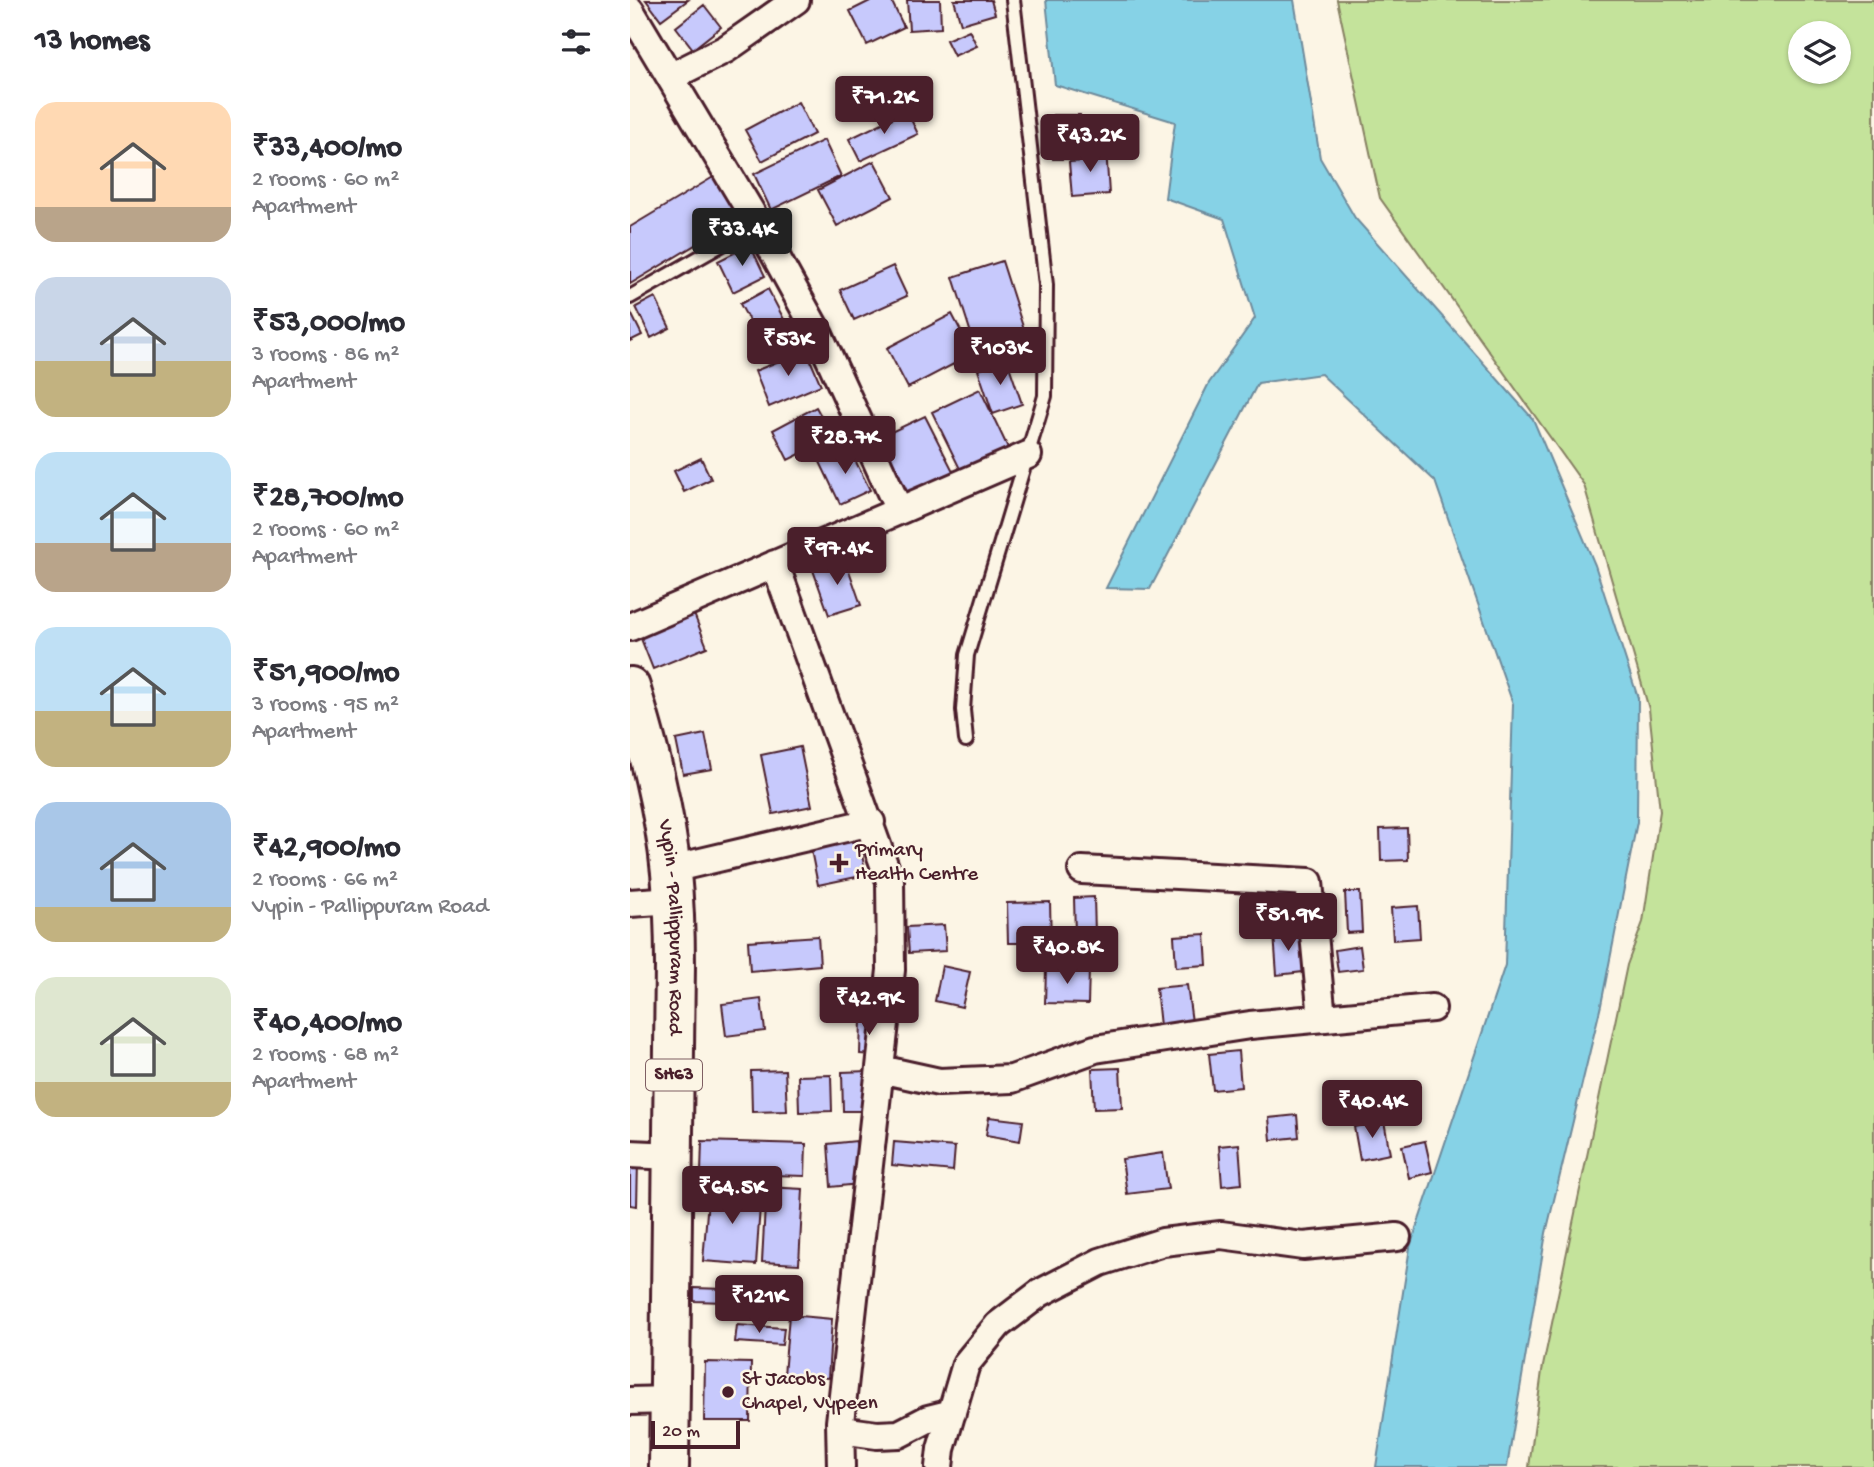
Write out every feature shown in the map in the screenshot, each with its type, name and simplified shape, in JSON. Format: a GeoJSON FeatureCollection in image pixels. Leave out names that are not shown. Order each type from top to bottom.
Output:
{"type":"FeatureCollection","features":[{"type":"Feature","properties":{"kind":"main road","name":"Vypin - Pallippuram Road"},"geometry":{"type":"LineString","coordinates":[[630,687],[649,751],[672,885],[675,979],[669,1467]]}},
{"type":"Feature","properties":{"kind":"street"},"geometry":{"type":"LineString","coordinates":[[670,77],[726,50],[796,0]]}},
{"type":"Feature","properties":{"kind":"street"},"geometry":{"type":"LineString","coordinates":[[630,10],[758,224],[819,335],[899,510]]}},
{"type":"Feature","properties":{"kind":"street"},"geometry":{"type":"LineString","coordinates":[[630,627],[1028,455]]}},
{"type":"Feature","properties":{"kind":"street"},"geometry":{"type":"LineString","coordinates":[[775,564],[871,822],[890,881],[891,970],[841,1430],[841,1467]]}},
{"type":"Feature","properties":{"kind":"street"},"geometry":{"type":"LineString","coordinates":[[630,903],[672,885],[871,822]]}},
{"type":"Feature","properties":{"kind":"street"},"geometry":{"type":"LineString","coordinates":[[1082,870],[1309,882],[1322,1018]]}},
{"type":"Feature","properties":{"kind":"street"},"geometry":{"type":"LineString","coordinates":[[880,1069],[939,1082],[1012,1079],[1095,1049],[1250,1025],[1432,1008]]}},
{"type":"Feature","properties":{"kind":"street"},"geometry":{"type":"LineString","coordinates":[[630,1154],[673,1156]]}},
{"type":"Feature","properties":{"kind":"street"},"geometry":{"type":"LineString","coordinates":[[939,1467],[941,1449],[966,1364],[998,1325],[1040,1293],[1100,1262],[1163,1242],[1221,1235],[1303,1246],[1397,1237]]}},
{"type":"Feature","properties":{"kind":"street"},"geometry":{"type":"LineString","coordinates":[[630,1401],[670,1400]]}},
{"type":"Feature","properties":{"kind":"street"},"geometry":{"type":"LineString","coordinates":[[841,1430],[877,1435],[899,1434],[928,1419],[952,1413]]}},
{"type":"Feature","properties":{"kind":"lane"},"geometry":{"type":"LineString","coordinates":[[966,740],[963,710],[967,655],[1045,396],[1046,285],[1013,0]]}},
{"type":"Feature","properties":{"kind":"lane"},"geometry":{"type":"LineString","coordinates":[[630,297],[758,224]]}},
{"type":"Feature","properties":{"kind":"green space"},"geometry":{"type":"Polygon","coordinates":[[[1337,0],[1874,0],[1874,1467],[1529,1467],[1542,1371],[1627,965],[1643,922],[1660,811],[1649,709],[1584,485],[1380,198],[1337,0]]]}},
{"type":"Feature","properties":{"kind":"water"},"geometry":{"type":"Polygon","coordinates":[[[1046,0],[1294,0],[1320,158],[1355,218],[1533,419],[1595,565],[1638,698],[1637,822],[1601,1005],[1546,1233],[1507,1467],[1376,1467],[1410,1247],[1505,965],[1513,704],[1435,481],[1321,374],[1258,383],[1150,589],[1106,588],[1209,383],[1255,318],[1224,219],[1165,198],[1175,122],[1055,85],[1046,0]]]}},
{"type":"Feature","properties":{"kind":"building"},"geometry":{"type":"Polygon","coordinates":[[[646,0],[688,0],[661,20],[646,0]]]}},
{"type":"Feature","properties":{"kind":"building"},"geometry":{"type":"Polygon","coordinates":[[[872,0],[891,0],[904,27],[867,45],[850,11],[872,0]]]}},
{"type":"Feature","properties":{"kind":"building"},"geometry":{"type":"Polygon","coordinates":[[[907,0],[940,0],[941,28],[909,30],[907,0]]]}},
{"type":"Feature","properties":{"kind":"building"},"geometry":{"type":"Polygon","coordinates":[[[954,0],[991,0],[995,14],[961,24],[954,0]]]}},
{"type":"Feature","properties":{"kind":"building"},"geometry":{"type":"Polygon","coordinates":[[[704,5],[721,27],[693,49],[676,27],[704,5]]]}},
{"type":"Feature","properties":{"kind":"building"},"geometry":{"type":"Polygon","coordinates":[[[969,30],[977,46],[954,56],[946,40],[969,30]]]}},
{"type":"Feature","properties":{"kind":"building"},"geometry":{"type":"Polygon","coordinates":[[[798,102],[814,134],[762,161],[745,130],[798,102]]]}},
{"type":"Feature","properties":{"kind":"building"},"geometry":{"type":"Polygon","coordinates":[[[907,111],[918,134],[860,161],[849,139],[907,111]]]}},
{"type":"Feature","properties":{"kind":"building"},"geometry":{"type":"Polygon","coordinates":[[[1053,115],[1080,115],[1080,159],[1053,159],[1053,115]]]}},
{"type":"Feature","properties":{"kind":"building"},"geometry":{"type":"Polygon","coordinates":[[[824,140],[841,176],[771,210],[754,174],[824,140]]]}},
{"type":"Feature","properties":{"kind":"building"},"geometry":{"type":"Polygon","coordinates":[[[1106,148],[1109,194],[1072,197],[1069,162],[1083,161],[1083,150],[1106,148]]]}},
{"type":"Feature","properties":{"kind":"building"},"geometry":{"type":"Polygon","coordinates":[[[874,161],[893,197],[837,226],[818,190],[874,161]]]}},
{"type":"Feature","properties":{"kind":"building"},"geometry":{"type":"Polygon","coordinates":[[[715,176],[740,218],[630,284],[630,227],[715,176]]]}},
{"type":"Feature","properties":{"kind":"building"},"geometry":{"type":"Polygon","coordinates":[[[750,245],[765,276],[733,292],[718,261],[750,245]]]}},
{"type":"Feature","properties":{"kind":"building"},"geometry":{"type":"Polygon","coordinates":[[[1002,261],[1024,330],[975,346],[953,277],[1002,261]]]}},
{"type":"Feature","properties":{"kind":"building"},"geometry":{"type":"Polygon","coordinates":[[[893,266],[907,296],[854,320],[840,290],[893,266]]]}},
{"type":"Feature","properties":{"kind":"building"},"geometry":{"type":"Polygon","coordinates":[[[768,289],[797,344],[770,359],[740,304],[768,289]]]}},
{"type":"Feature","properties":{"kind":"building"},"geometry":{"type":"Polygon","coordinates":[[[655,297],[670,328],[651,338],[636,307],[655,297]]]}},
{"type":"Feature","properties":{"kind":"building"},"geometry":{"type":"Polygon","coordinates":[[[630,311],[642,335],[630,341],[630,311]]]}},
{"type":"Feature","properties":{"kind":"building"},"geometry":{"type":"Polygon","coordinates":[[[952,314],[973,354],[908,388],[887,348],[952,314]]]}},
{"type":"Feature","properties":{"kind":"building"},"geometry":{"type":"Polygon","coordinates":[[[806,350],[821,385],[769,407],[755,371],[806,350]]]}},
{"type":"Feature","properties":{"kind":"building"},"geometry":{"type":"Polygon","coordinates":[[[1007,360],[1022,404],[993,414],[978,370],[1007,360]]]}},
{"type":"Feature","properties":{"kind":"building"},"geometry":{"type":"Polygon","coordinates":[[[980,389],[1010,452],[963,475],[932,412],[980,389]]]}},
{"type":"Feature","properties":{"kind":"building"},"geometry":{"type":"Polygon","coordinates":[[[816,407],[826,425],[815,431],[824,447],[811,454],[808,450],[788,460],[773,430],[816,407]]]}},
{"type":"Feature","properties":{"kind":"building"},"geometry":{"type":"Polygon","coordinates":[[[925,416],[955,475],[903,500],[874,440],[925,416]]]}},
{"type":"Feature","properties":{"kind":"building"},"geometry":{"type":"Polygon","coordinates":[[[849,448],[870,490],[840,504],[820,462],[849,448]]]}},
{"type":"Feature","properties":{"kind":"building"},"geometry":{"type":"Polygon","coordinates":[[[701,458],[711,479],[684,492],[674,471],[701,458]]]}},
{"type":"Feature","properties":{"kind":"building"},"geometry":{"type":"Polygon","coordinates":[[[845,559],[861,605],[829,615],[813,570],[845,559]]]}},
{"type":"Feature","properties":{"kind":"building"},"geometry":{"type":"Polygon","coordinates":[[[694,614],[707,647],[653,669],[640,636],[694,614]]]}},
{"type":"Feature","properties":{"kind":"building"},"geometry":{"type":"Polygon","coordinates":[[[705,734],[712,769],[683,774],[676,740],[705,734]]]}},
{"type":"Feature","properties":{"kind":"building"},"geometry":{"type":"Polygon","coordinates":[[[800,747],[812,806],[773,814],[761,755],[800,747]]]}},
{"type":"Feature","properties":{"kind":"building"},"geometry":{"type":"Polygon","coordinates":[[[1407,828],[1408,860],[1381,861],[1380,829],[1407,828]]]}},
{"type":"Feature","properties":{"kind":"building","name":"Primary Health Centre"},"geometry":{"type":"Polygon","coordinates":[[[859,840],[866,875],[818,885],[811,850],[859,840]]]}},
{"type":"Feature","properties":{"kind":"building"},"geometry":{"type":"Polygon","coordinates":[[[1345,892],[1360,892],[1362,932],[1347,933],[1345,892]]]}},
{"type":"Feature","properties":{"kind":"building"},"geometry":{"type":"Polygon","coordinates":[[[1094,897],[1095,934],[1075,934],[1074,898],[1094,897]]]}},
{"type":"Feature","properties":{"kind":"building"},"geometry":{"type":"Polygon","coordinates":[[[1050,902],[1051,943],[1008,943],[1007,903],[1050,902]]]}},
{"type":"Feature","properties":{"kind":"building"},"geometry":{"type":"Polygon","coordinates":[[[1418,906],[1420,938],[1393,940],[1391,908],[1418,906]]]}},
{"type":"Feature","properties":{"kind":"building"},"geometry":{"type":"Polygon","coordinates":[[[944,925],[946,951],[909,953],[907,927],[944,925]]]}},
{"type":"Feature","properties":{"kind":"building"},"geometry":{"type":"Polygon","coordinates":[[[1300,932],[1303,972],[1277,975],[1274,934],[1300,932]]]}},
{"type":"Feature","properties":{"kind":"building"},"geometry":{"type":"Polygon","coordinates":[[[1205,934],[1207,965],[1176,967],[1174,936],[1205,934]]]}},
{"type":"Feature","properties":{"kind":"building"},"geometry":{"type":"Polygon","coordinates":[[[818,936],[820,965],[750,971],[748,941],[818,936]]]}},
{"type":"Feature","properties":{"kind":"building"},"geometry":{"type":"Polygon","coordinates":[[[1360,946],[1363,969],[1338,972],[1335,950],[1360,946]]]}},
{"type":"Feature","properties":{"kind":"building"},"geometry":{"type":"Polygon","coordinates":[[[942,966],[970,972],[962,1007],[935,1001],[942,966]]]}},
{"type":"Feature","properties":{"kind":"building"},"geometry":{"type":"Polygon","coordinates":[[[1046,968],[1089,969],[1088,1004],[1045,1003],[1046,968]]]}},
{"type":"Feature","properties":{"kind":"building"},"geometry":{"type":"Polygon","coordinates":[[[1187,985],[1192,1022],[1160,1026],[1156,988],[1187,985]]]}},
{"type":"Feature","properties":{"kind":"building"},"geometry":{"type":"Polygon","coordinates":[[[761,999],[765,1031],[726,1036],[722,1004],[761,999]]]}},
{"type":"Feature","properties":{"kind":"building"},"geometry":{"type":"Polygon","coordinates":[[[861,1019],[879,1020],[877,1055],[860,1054],[861,1019]]]}},
{"type":"Feature","properties":{"kind":"building"},"geometry":{"type":"Polygon","coordinates":[[[1238,1051],[1241,1087],[1213,1090],[1209,1054],[1238,1051]]]}},
{"type":"Feature","properties":{"kind":"building"},"geometry":{"type":"Polygon","coordinates":[[[1120,1068],[1122,1108],[1094,1109],[1092,1069],[1120,1068]]]}},
{"type":"Feature","properties":{"kind":"building"},"geometry":{"type":"Polygon","coordinates":[[[785,1070],[787,1111],[752,1112],[751,1071],[785,1070]]]}},
{"type":"Feature","properties":{"kind":"building"},"geometry":{"type":"Polygon","coordinates":[[[868,1071],[868,1111],[843,1111],[842,1072],[868,1071]]]}},
{"type":"Feature","properties":{"kind":"building"},"geometry":{"type":"Polygon","coordinates":[[[831,1075],[832,1111],[799,1112],[798,1076],[831,1075]]]}},
{"type":"Feature","properties":{"kind":"building"},"geometry":{"type":"Polygon","coordinates":[[[1297,1115],[1299,1137],[1271,1140],[1269,1118],[1297,1115]]]}},
{"type":"Feature","properties":{"kind":"building"},"geometry":{"type":"Polygon","coordinates":[[[989,1117],[1023,1121],[1020,1141],[986,1135],[989,1117]]]}},
{"type":"Feature","properties":{"kind":"building"},"geometry":{"type":"Polygon","coordinates":[[[1384,1121],[1390,1154],[1360,1160],[1354,1127],[1384,1121]]]}},
{"type":"Feature","properties":{"kind":"building"},"geometry":{"type":"Polygon","coordinates":[[[702,1141],[806,1144],[805,1176],[701,1173],[702,1141]]]}},
{"type":"Feature","properties":{"kind":"building"},"geometry":{"type":"Polygon","coordinates":[[[856,1141],[859,1184],[831,1187],[828,1144],[856,1141]]]}},
{"type":"Feature","properties":{"kind":"building"},"geometry":{"type":"Polygon","coordinates":[[[1425,1141],[1432,1172],[1409,1178],[1402,1146],[1425,1141]]]}},
{"type":"Feature","properties":{"kind":"building"},"geometry":{"type":"Polygon","coordinates":[[[894,1142],[955,1147],[953,1171],[892,1165],[894,1142]]]}},
{"type":"Feature","properties":{"kind":"building"},"geometry":{"type":"Polygon","coordinates":[[[1239,1144],[1242,1184],[1222,1186],[1219,1146],[1239,1144]]]}},
{"type":"Feature","properties":{"kind":"building"},"geometry":{"type":"Polygon","coordinates":[[[1163,1153],[1168,1189],[1127,1194],[1122,1159],[1163,1153]]]}},
{"type":"Feature","properties":{"kind":"building"},"geometry":{"type":"Polygon","coordinates":[[[630,1161],[638,1161],[637,1206],[630,1205],[630,1161]]]}},
{"type":"Feature","properties":{"kind":"building"},"geometry":{"type":"Polygon","coordinates":[[[709,1187],[761,1191],[756,1265],[703,1261],[709,1187]]]}},
{"type":"Feature","properties":{"kind":"building"},"geometry":{"type":"Polygon","coordinates":[[[766,1187],[803,1189],[799,1264],[762,1262],[766,1187]]]}},
{"type":"Feature","properties":{"kind":"building"},"geometry":{"type":"Polygon","coordinates":[[[694,1288],[756,1290],[756,1303],[694,1301],[694,1288]]]}},
{"type":"Feature","properties":{"kind":"building"},"geometry":{"type":"Polygon","coordinates":[[[789,1315],[832,1319],[828,1378],[784,1375],[789,1315]]]}},
{"type":"Feature","properties":{"kind":"building"},"geometry":{"type":"Polygon","coordinates":[[[737,1325],[784,1328],[782,1345],[735,1342],[737,1325]]]}},
{"type":"Feature","properties":{"kind":"building","name":"St Jacobs Chapel, Vypeen"},"geometry":{"type":"Polygon","coordinates":[[[705,1362],[751,1363],[750,1421],[704,1421],[705,1362]]]}},
{"type":"Feature","properties":{"kind":"place","name":"Primary Health Centre"},"geometry":{"type":"Point","coordinates":[839,863]}},
{"type":"Feature","properties":{"kind":"place","name":"St Jacobs Chapel, Vypeen"},"geometry":{"type":"Point","coordinates":[728,1392]}}]}
